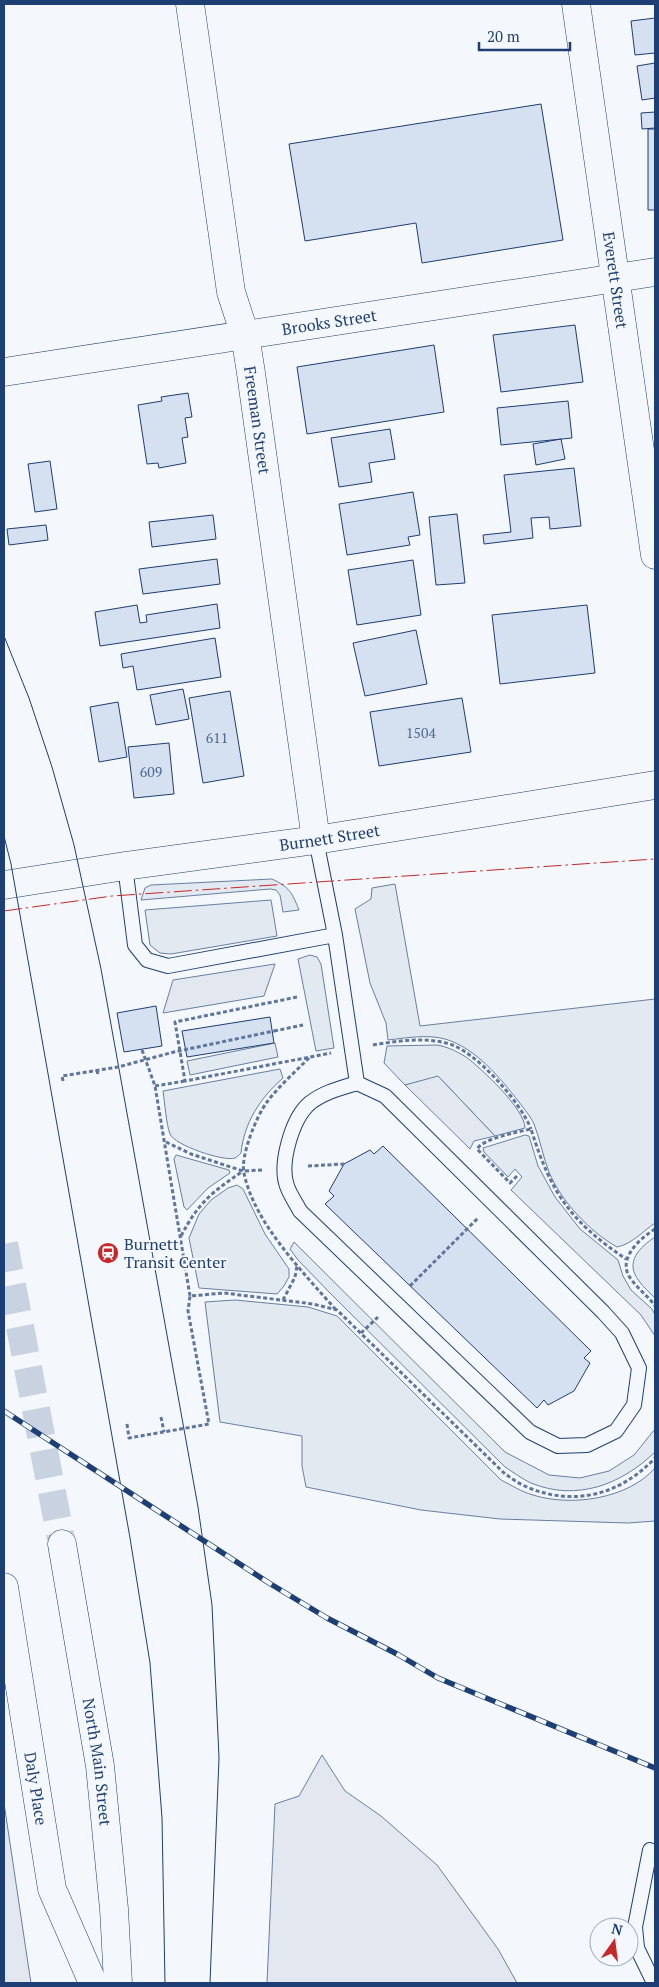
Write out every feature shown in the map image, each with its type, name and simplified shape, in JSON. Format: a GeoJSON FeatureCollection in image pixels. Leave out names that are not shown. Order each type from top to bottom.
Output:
{"type":"FeatureCollection","features":[{"type":"Feature","properties":{"kind":"street","name":"Freeman Street"},"geometry":{"type":"LineString","coordinates":[[190,4],[232,292],[245,335],[316,840]]}},
{"type":"Feature","properties":{"kind":"street","name":"Everett Street"},"geometry":{"type":"LineString","coordinates":[[576,4],[655,555]]}},
{"type":"Feature","properties":{"kind":"street","name":"Brooks Street"},"geometry":{"type":"LineString","coordinates":[[4,372],[655,272]]}},
{"type":"Feature","properties":{"kind":"street","name":"Burnett Street"},"geometry":{"type":"LineString","coordinates":[[4,885],[125,866],[316,840],[655,785]]}},
{"type":"Feature","properties":{"kind":"street","name":"North Main Street"},"geometry":{"type":"LineString","coordinates":[[62,1544],[100,1766],[114,1909],[118,1983]]}},
{"type":"Feature","properties":{"kind":"street","name":"Daly Place"},"geometry":{"type":"LineString","coordinates":[[4,1587],[52,1890],[93,1983]]}},
{"type":"Feature","properties":{"kind":"lane"},"geometry":{"type":"LineString","coordinates":[[316,840],[336,935],[357,1083]]}},
{"type":"Feature","properties":{"kind":"lane"},"geometry":{"type":"LineString","coordinates":[[125,866],[135,945],[147,960],[168,966],[336,935]]}},
{"type":"Feature","properties":{"kind":"lane"},"geometry":{"type":"LineString","coordinates":[[357,1083],[385,1096],[622,1333],[639,1368],[634,1405],[616,1431],[587,1445],[558,1446],[530,1432],[300,1211],[286,1185],[285,1154],[293,1127],[309,1104],[332,1090],[357,1083]]}},
{"type":"Feature","properties":{"kind":"lane"},"geometry":{"type":"LineString","coordinates":[[650,1850],[636,1928],[637,1948],[654,1983]]}},
{"type":"Feature","properties":{"kind":"path"},"geometry":{"type":"LineString","coordinates":[[185,1081],[175,1022],[297,997]]}},
{"type":"Feature","properties":{"kind":"path"},"geometry":{"type":"LineString","coordinates":[[63,1080],[62,1076],[303,1025]]}},
{"type":"Feature","properties":{"kind":"path"},"geometry":{"type":"LineString","coordinates":[[155,1086],[388,1042],[416,1040],[447,1043],[476,1061],[499,1082],[526,1116],[545,1170],[558,1194],[579,1222],[605,1245],[626,1260]]}},
{"type":"Feature","properties":{"kind":"path"},"geometry":{"type":"LineString","coordinates":[[127,1424],[130,1438],[208,1424],[188,1311],[190,1296],[165,1142],[155,1086],[142,1050],[144,1060]]}},
{"type":"Feature","properties":{"kind":"path"},"geometry":{"type":"LineString","coordinates":[[97,1070],[98,1075]]}},
{"type":"Feature","properties":{"kind":"path"},"geometry":{"type":"LineString","coordinates":[[510,1182],[477,1149],[479,1145],[494,1138],[531,1129]]}},
{"type":"Feature","properties":{"kind":"path"},"geometry":{"type":"LineString","coordinates":[[165,1142],[191,1154],[243,1171],[207,1197],[193,1213],[181,1237]]}},
{"type":"Feature","properties":{"kind":"path"},"geometry":{"type":"LineString","coordinates":[[361,1333],[394,1302],[517,1176]]}},
{"type":"Feature","properties":{"kind":"path"},"geometry":{"type":"LineString","coordinates":[[655,1229],[634,1247],[626,1260],[626,1268],[630,1278],[649,1296],[655,1306]]}},
{"type":"Feature","properties":{"kind":"path"},"geometry":{"type":"LineString","coordinates":[[283,1300],[295,1277],[297,1265]]}},
{"type":"Feature","properties":{"kind":"path"},"geometry":{"type":"LineString","coordinates":[[190,1296],[224,1293],[313,1304],[337,1310],[504,1473],[526,1487],[553,1495],[580,1498],[626,1482],[655,1458]]}},
{"type":"Feature","properties":{"kind":"path"},"geometry":{"type":"LineString","coordinates":[[161,1417],[164,1432]]}},
{"type":"Feature","properties":{"kind":"shaded area"},"geometry":{"type":"Polygon","coordinates":[[[272,879],[289,891],[299,910],[283,912],[280,895],[276,890],[270,889],[141,900],[145,888],[151,885],[272,879]]]}},
{"type":"Feature","properties":{"kind":"shaded area"},"geometry":{"type":"Polygon","coordinates":[[[395,884],[420,1026],[655,999],[655,1223],[632,1240],[617,1247],[597,1233],[577,1215],[554,1183],[531,1119],[504,1083],[487,1065],[467,1049],[445,1039],[417,1037],[388,1040],[386,1023],[370,983],[355,909],[371,899],[372,888],[395,884]]]}},
{"type":"Feature","properties":{"kind":"shaded area"},"geometry":{"type":"Polygon","coordinates":[[[271,900],[277,936],[171,954],[160,953],[150,945],[145,910],[271,900]]]}},
{"type":"Feature","properties":{"kind":"shaded area"},"geometry":{"type":"Polygon","coordinates":[[[310,955],[317,957],[321,964],[334,1048],[316,1051],[298,959],[310,955]]]}},
{"type":"Feature","properties":{"kind":"shaded area"},"geometry":{"type":"Polygon","coordinates":[[[275,964],[264,996],[163,1013],[173,980],[275,964]]]}},
{"type":"Feature","properties":{"kind":"shaded area"},"geometry":{"type":"Polygon","coordinates":[[[275,1043],[278,1057],[190,1075],[187,1061],[275,1043]]]}},
{"type":"Feature","properties":{"kind":"shaded area"},"geometry":{"type":"Polygon","coordinates":[[[437,1045],[466,1057],[482,1070],[518,1110],[525,1128],[495,1136],[439,1077],[405,1085],[384,1063],[387,1046],[437,1045]]]}},
{"type":"Feature","properties":{"kind":"shaded area"},"geometry":{"type":"Polygon","coordinates":[[[280,1069],[283,1078],[267,1094],[254,1112],[246,1131],[241,1153],[236,1158],[229,1159],[200,1152],[180,1143],[170,1134],[163,1091],[280,1069]]]}},
{"type":"Feature","properties":{"kind":"shaded area"},"geometry":{"type":"Polygon","coordinates":[[[438,1076],[495,1136],[474,1141],[470,1149],[405,1085],[438,1076]]]}},
{"type":"Feature","properties":{"kind":"shaded area"},"geometry":{"type":"Polygon","coordinates":[[[525,1135],[529,1136],[538,1166],[555,1197],[580,1229],[618,1260],[623,1276],[631,1290],[652,1309],[655,1315],[655,1336],[641,1315],[511,1190],[522,1177],[515,1169],[508,1177],[484,1152],[483,1148],[525,1135]]]}},
{"type":"Feature","properties":{"kind":"shaded area"},"geometry":{"type":"Polygon","coordinates":[[[176,1155],[229,1170],[230,1173],[208,1188],[187,1210],[184,1207],[174,1159],[176,1155]]]}},
{"type":"Feature","properties":{"kind":"shaded area"},"geometry":{"type":"Polygon","coordinates":[[[237,1185],[243,1189],[265,1234],[289,1269],[289,1277],[277,1294],[199,1288],[189,1238],[199,1214],[211,1200],[228,1188],[237,1185]]]}},
{"type":"Feature","properties":{"kind":"shaded area"},"geometry":{"type":"Polygon","coordinates":[[[655,1237],[655,1298],[639,1281],[633,1268],[639,1250],[655,1237]]]}},
{"type":"Feature","properties":{"kind":"shaded area"},"geometry":{"type":"Polygon","coordinates":[[[294,1242],[505,1452],[549,1475],[580,1478],[609,1471],[634,1455],[655,1429],[655,1452],[628,1473],[598,1487],[565,1491],[548,1488],[524,1480],[505,1467],[298,1260],[290,1249],[294,1242]]]}},
{"type":"Feature","properties":{"kind":"shaded area"},"geometry":{"type":"Polygon","coordinates":[[[235,1300],[308,1307],[337,1316],[501,1480],[525,1492],[548,1499],[581,1500],[598,1498],[630,1487],[644,1479],[655,1468],[655,1521],[628,1523],[500,1519],[421,1510],[306,1487],[302,1466],[302,1436],[220,1422],[205,1302],[235,1300]]]}},
{"type":"Feature","properties":{"kind":"shaded area"},"geometry":{"type":"Polygon","coordinates":[[[322,1755],[345,1791],[381,1816],[437,1865],[498,1949],[517,1983],[267,1983],[275,1804],[299,1796],[322,1755]]]}},
{"type":"Feature","properties":{"kind":"shaded area"},"geometry":{"type":"Polygon","coordinates":[[[4,1803],[27,1957],[31,1983],[4,1983],[4,1803]]]}},
{"type":"Feature","properties":{"kind":"building"},"geometry":{"type":"Polygon","coordinates":[[[655,18],[655,53],[635,55],[631,21],[655,18]]]}},
{"type":"Feature","properties":{"kind":"building"},"geometry":{"type":"Polygon","coordinates":[[[655,63],[655,98],[642,100],[637,66],[655,63]]]}},
{"type":"Feature","properties":{"kind":"building"},"geometry":{"type":"Polygon","coordinates":[[[541,104],[563,240],[422,263],[416,223],[305,241],[289,144],[541,104]]]}},
{"type":"Feature","properties":{"kind":"building"},"geometry":{"type":"Polygon","coordinates":[[[655,112],[655,128],[642,129],[641,113],[655,112]]]}},
{"type":"Feature","properties":{"kind":"building"},"geometry":{"type":"Polygon","coordinates":[[[648,129],[655,129],[655,210],[648,210],[648,129]]]}},
{"type":"Feature","properties":{"kind":"building"},"geometry":{"type":"Polygon","coordinates":[[[575,325],[583,382],[501,392],[493,335],[575,325]]]}},
{"type":"Feature","properties":{"kind":"building"},"geometry":{"type":"Polygon","coordinates":[[[434,345],[444,412],[307,434],[297,367],[434,345]]]}},
{"type":"Feature","properties":{"kind":"building"},"geometry":{"type":"Polygon","coordinates":[[[188,393],[192,417],[185,418],[188,437],[182,438],[186,463],[159,468],[158,463],[147,464],[138,405],[162,401],[161,397],[188,393]]]}},
{"type":"Feature","properties":{"kind":"building"},"geometry":{"type":"Polygon","coordinates":[[[568,401],[572,438],[501,445],[497,408],[568,401]]]}},
{"type":"Feature","properties":{"kind":"building"},"geometry":{"type":"Polygon","coordinates":[[[390,429],[395,459],[369,463],[372,482],[339,487],[331,438],[390,429]]]}},
{"type":"Feature","properties":{"kind":"building"},"geometry":{"type":"Polygon","coordinates":[[[561,439],[565,459],[536,465],[533,444],[561,439]]]}},
{"type":"Feature","properties":{"kind":"building"},"geometry":{"type":"Polygon","coordinates":[[[50,461],[57,509],[35,512],[28,464],[50,461]]]}},
{"type":"Feature","properties":{"kind":"building"},"geometry":{"type":"Polygon","coordinates":[[[574,468],[581,526],[550,529],[549,517],[531,518],[533,538],[484,544],[483,535],[511,532],[504,475],[574,468]]]}},
{"type":"Feature","properties":{"kind":"building"},"geometry":{"type":"Polygon","coordinates":[[[413,492],[420,535],[408,537],[410,545],[347,555],[339,504],[413,492]]]}},
{"type":"Feature","properties":{"kind":"building"},"geometry":{"type":"Polygon","coordinates":[[[457,514],[465,583],[436,585],[429,517],[457,514]]]}},
{"type":"Feature","properties":{"kind":"building"},"geometry":{"type":"Polygon","coordinates":[[[213,515],[216,539],[152,547],[149,522],[213,515]]]}},
{"type":"Feature","properties":{"kind":"building"},"geometry":{"type":"Polygon","coordinates":[[[46,525],[48,540],[9,545],[7,529],[46,525]]]}},
{"type":"Feature","properties":{"kind":"building"},"geometry":{"type":"Polygon","coordinates":[[[217,559],[220,584],[143,594],[139,569],[217,559]]]}},
{"type":"Feature","properties":{"kind":"building"},"geometry":{"type":"Polygon","coordinates":[[[413,560],[421,615],[357,625],[348,570],[413,560]]]}},
{"type":"Feature","properties":{"kind":"building"},"geometry":{"type":"Polygon","coordinates":[[[217,604],[220,628],[100,646],[95,612],[137,605],[140,623],[147,622],[146,615],[217,604]]]}},
{"type":"Feature","properties":{"kind":"building"},"geometry":{"type":"Polygon","coordinates":[[[587,605],[595,673],[500,684],[492,615],[587,605]]]}},
{"type":"Feature","properties":{"kind":"building"},"geometry":{"type":"Polygon","coordinates":[[[416,630],[427,684],[365,696],[353,643],[416,630]]]}},
{"type":"Feature","properties":{"kind":"building"},"geometry":{"type":"Polygon","coordinates":[[[215,638],[221,677],[137,690],[133,666],[123,668],[121,654],[215,638]]]}},
{"type":"Feature","properties":{"kind":"building"},"geometry":{"type":"Polygon","coordinates":[[[183,689],[189,719],[156,725],[150,695],[183,689]]]}},
{"type":"Feature","properties":{"kind":"building"},"geometry":{"type":"Polygon","coordinates":[[[230,691],[244,776],[203,783],[189,698],[230,691]]]}},
{"type":"Feature","properties":{"kind":"building"},"geometry":{"type":"Polygon","coordinates":[[[462,698],[471,752],[379,766],[370,712],[462,698]]]}},
{"type":"Feature","properties":{"kind":"building"},"geometry":{"type":"Polygon","coordinates":[[[118,702],[127,757],[99,762],[90,707],[118,702]]]}},
{"type":"Feature","properties":{"kind":"building"},"geometry":{"type":"Polygon","coordinates":[[[169,743],[174,794],[134,798],[128,747],[169,743]]]}},
{"type":"Feature","properties":{"kind":"building"},"geometry":{"type":"Polygon","coordinates":[[[156,1006],[162,1046],[124,1052],[117,1013],[156,1006]]]}},
{"type":"Feature","properties":{"kind":"building"},"geometry":{"type":"Polygon","coordinates":[[[270,1017],[274,1043],[187,1057],[182,1031],[270,1017]]]}},
{"type":"Feature","properties":{"kind":"building"},"geometry":{"type":"Polygon","coordinates":[[[383,1146],[591,1351],[584,1358],[590,1363],[574,1391],[548,1405],[544,1400],[537,1408],[325,1204],[334,1196],[329,1191],[344,1164],[370,1150],[374,1154],[383,1146]]]}},
{"type":"Feature","properties":{"kind":"tunnel"},"geometry":{"type":"LineString","coordinates":[[4,1244],[62,1544]]}},
{"type":"Feature","properties":{"kind":"tram line"},"geometry":{"type":"LineString","coordinates":[[4,636],[29,698],[52,767],[74,845],[101,969],[198,1507],[212,1605],[219,1758],[210,1983]]}},
{"type":"Feature","properties":{"kind":"tram line"},"geometry":{"type":"LineString","coordinates":[[4,836],[11,864],[130,1538],[150,1663],[162,1818],[165,1983]]}},
{"type":"Feature","properties":{"kind":"railway"},"geometry":{"type":"LineString","coordinates":[[4,1411],[269,1583],[327,1618],[397,1654],[438,1678],[655,1768]]}},
{"type":"Feature","properties":{"kind":"power"},"geometry":{"type":"LineString","coordinates":[[4,911],[112,896],[655,859]]}},
{"type":"Feature","properties":{"kind":"place","name":"Burnett Transit Center"},"geometry":{"type":"Point","coordinates":[108,1253]}}]}
